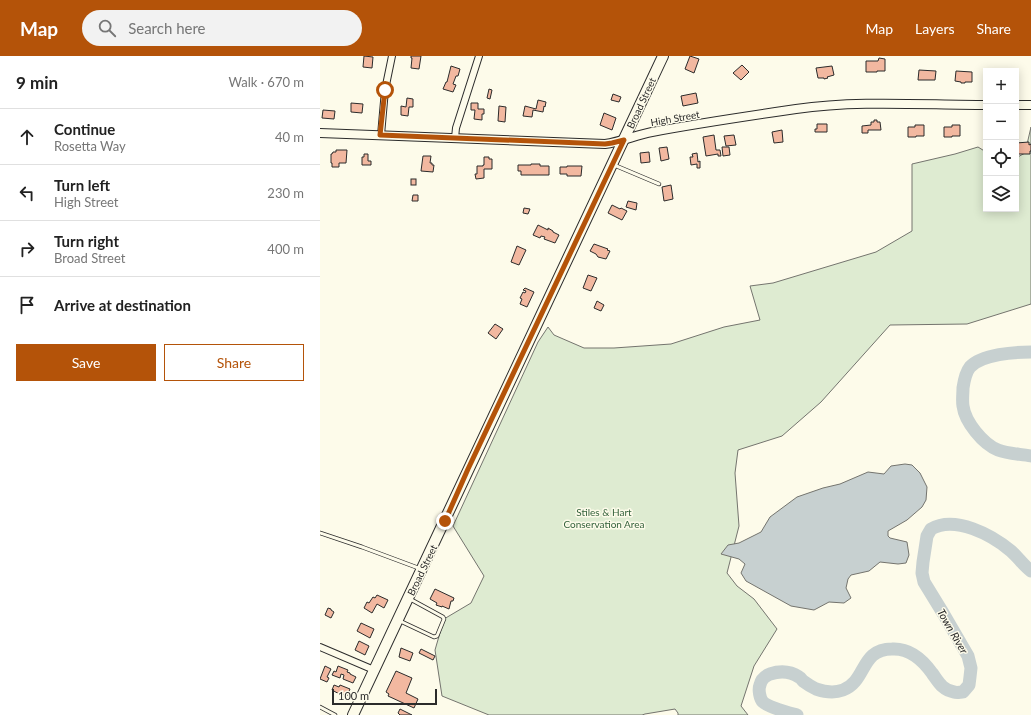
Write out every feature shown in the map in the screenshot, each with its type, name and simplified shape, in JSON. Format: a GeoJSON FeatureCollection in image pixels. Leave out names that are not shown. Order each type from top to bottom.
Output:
{"type":"FeatureCollection","features":[{"type":"Feature","properties":{"kind":"main road","name":"Broad Street"},"geometry":{"type":"LineString","coordinates":[[354,715],[468,469],[663,56]]}},
{"type":"Feature","properties":{"kind":"street"},"geometry":{"type":"LineString","coordinates":[[380,135],[385,90],[392,56]]}},
{"type":"Feature","properties":{"kind":"street"},"geometry":{"type":"LineString","coordinates":[[455,138],[456,128],[479,56]]}},
{"type":"Feature","properties":{"kind":"street","name":"High Street"},"geometry":{"type":"LineString","coordinates":[[320,133],[605,144],[672,128],[816,107],[884,104],[983,105]]}},
{"type":"Feature","properties":{"kind":"street"},"geometry":{"type":"LineString","coordinates":[[1019,106],[1031,105]]}},
{"type":"Feature","properties":{"kind":"street"},"geometry":{"type":"LineString","coordinates":[[320,647],[374,670]]}},
{"type":"Feature","properties":{"kind":"lane"},"geometry":{"type":"LineString","coordinates":[[612,164],[659,184]]}},
{"type":"Feature","properties":{"kind":"lane"},"geometry":{"type":"LineString","coordinates":[[320,533],[422,570]]}},
{"type":"Feature","properties":{"kind":"lane"},"geometry":{"type":"LineString","coordinates":[[398,620],[434,637],[436,636],[444,619],[443,617],[408,598]]}},
{"type":"Feature","properties":{"kind":"lane"},"geometry":{"type":"LineString","coordinates":[[320,707],[334,715]]}},
{"type":"Feature","properties":{"kind":"green space","name":"Stiles & Hart Conservation Area"},"geometry":{"type":"Polygon","coordinates":[[[1031,127],[1031,304],[967,324],[890,325],[821,402],[782,436],[738,450],[735,473],[739,526],[727,573],[737,586],[754,599],[777,629],[754,666],[741,706],[748,715],[678,715],[675,709],[642,715],[489,715],[442,696],[435,650],[444,619],[471,603],[484,576],[453,526],[538,342],[548,327],[554,335],[584,348],[614,348],[671,344],[724,327],[760,320],[750,286],[773,283],[876,252],[912,231],[912,164],[978,147],[983,150],[983,212],[1019,212],[1019,156],[1025,153],[1031,127]]]}},
{"type":"Feature","properties":{"kind":"shaded area"},"geometry":{"type":"Polygon","coordinates":[[[905,464],[912,465],[920,473],[927,487],[926,500],[922,507],[907,520],[888,531],[888,536],[890,538],[907,542],[909,555],[906,563],[898,564],[880,562],[869,571],[851,575],[848,579],[846,588],[851,598],[844,603],[829,602],[814,610],[791,606],[746,581],[741,573],[745,564],[739,559],[721,554],[728,545],[739,543],[761,532],[770,517],[797,497],[840,484],[868,472],[884,474],[891,466],[905,464]]]}},
{"type":"Feature","properties":{"kind":"building"},"geometry":{"type":"Polygon","coordinates":[[[364,56],[373,57],[372,68],[363,67],[364,56]]]}},
{"type":"Feature","properties":{"kind":"building"},"geometry":{"type":"Polygon","coordinates":[[[411,56],[421,56],[419,69],[411,68],[411,56]]]}},
{"type":"Feature","properties":{"kind":"building"},"geometry":{"type":"Polygon","coordinates":[[[690,56],[699,59],[694,73],[685,69],[690,56]]]}},
{"type":"Feature","properties":{"kind":"building"},"geometry":{"type":"Polygon","coordinates":[[[879,58],[885,59],[885,71],[866,72],[866,61],[878,61],[879,58]]]}},
{"type":"Feature","properties":{"kind":"building"},"geometry":{"type":"Polygon","coordinates":[[[742,65],[749,72],[741,80],[733,73],[742,65]]]}},
{"type":"Feature","properties":{"kind":"building"},"geometry":{"type":"Polygon","coordinates":[[[451,66],[460,69],[453,84],[456,85],[453,92],[443,89],[447,82],[451,66]]]}},
{"type":"Feature","properties":{"kind":"building"},"geometry":{"type":"Polygon","coordinates":[[[832,66],[834,75],[824,79],[818,78],[816,68],[832,66]]]}},
{"type":"Feature","properties":{"kind":"building"},"geometry":{"type":"Polygon","coordinates":[[[919,70],[936,71],[935,80],[918,80],[919,70]]]}},
{"type":"Feature","properties":{"kind":"building"},"geometry":{"type":"Polygon","coordinates":[[[956,71],[972,72],[972,82],[961,83],[955,81],[956,71]]]}},
{"type":"Feature","properties":{"kind":"building"},"geometry":{"type":"Polygon","coordinates":[[[489,89],[492,90],[490,99],[487,98],[489,89]]]}},
{"type":"Feature","properties":{"kind":"building"},"geometry":{"type":"Polygon","coordinates":[[[696,93],[698,103],[683,106],[681,96],[696,93]]]}},
{"type":"Feature","properties":{"kind":"building"},"geometry":{"type":"Polygon","coordinates":[[[613,94],[621,97],[619,102],[611,100],[613,94]]]}},
{"type":"Feature","properties":{"kind":"building"},"geometry":{"type":"Polygon","coordinates":[[[407,98],[413,99],[413,107],[409,107],[408,116],[401,115],[401,106],[406,107],[407,98]]]}},
{"type":"Feature","properties":{"kind":"building"},"geometry":{"type":"Polygon","coordinates":[[[538,100],[546,102],[543,112],[533,110],[532,117],[523,116],[525,106],[536,109],[538,100]]]}},
{"type":"Feature","properties":{"kind":"building"},"geometry":{"type":"Polygon","coordinates":[[[351,103],[363,104],[362,113],[351,112],[351,103]]]}},
{"type":"Feature","properties":{"kind":"building"},"geometry":{"type":"Polygon","coordinates":[[[471,103],[478,103],[478,109],[484,109],[482,120],[474,119],[475,110],[471,110],[471,103]]]}},
{"type":"Feature","properties":{"kind":"building"},"geometry":{"type":"Polygon","coordinates":[[[499,106],[506,107],[505,122],[498,121],[499,106]]]}},
{"type":"Feature","properties":{"kind":"building"},"geometry":{"type":"Polygon","coordinates":[[[323,110],[335,111],[334,119],[322,118],[323,110]]]}},
{"type":"Feature","properties":{"kind":"building"},"geometry":{"type":"Polygon","coordinates":[[[604,113],[616,118],[612,130],[600,125],[604,113]]]}},
{"type":"Feature","properties":{"kind":"building"},"geometry":{"type":"Polygon","coordinates":[[[874,120],[880,122],[881,130],[868,130],[868,133],[862,133],[862,126],[871,125],[871,122],[874,122],[874,120]]]}},
{"type":"Feature","properties":{"kind":"building"},"geometry":{"type":"Polygon","coordinates":[[[817,124],[827,124],[827,132],[815,132],[815,129],[817,129],[817,124]]]}},
{"type":"Feature","properties":{"kind":"building"},"geometry":{"type":"Polygon","coordinates":[[[915,125],[924,125],[924,136],[908,137],[908,127],[915,127],[915,125]]]}},
{"type":"Feature","properties":{"kind":"building"},"geometry":{"type":"Polygon","coordinates":[[[952,125],[960,125],[960,136],[944,137],[944,127],[952,127],[952,125]]]}},
{"type":"Feature","properties":{"kind":"building"},"geometry":{"type":"Polygon","coordinates":[[[782,130],[783,142],[774,143],[772,132],[782,130]]]}},
{"type":"Feature","properties":{"kind":"building"},"geometry":{"type":"Polygon","coordinates":[[[714,135],[716,150],[720,150],[721,156],[718,156],[718,154],[706,156],[703,137],[714,135]]]}},
{"type":"Feature","properties":{"kind":"building"},"geometry":{"type":"Polygon","coordinates":[[[734,135],[736,145],[726,146],[724,136],[734,135]]]}},
{"type":"Feature","properties":{"kind":"building"},"geometry":{"type":"Polygon","coordinates":[[[1029,142],[1029,145],[1031,144],[1030,154],[1019,154],[1019,143],[1029,142]]]}},
{"type":"Feature","properties":{"kind":"building"},"geometry":{"type":"Polygon","coordinates":[[[667,147],[669,159],[661,161],[659,148],[667,147]]]}},
{"type":"Feature","properties":{"kind":"building"},"geometry":{"type":"Polygon","coordinates":[[[722,147],[729,147],[730,155],[723,156],[722,147]]]}},
{"type":"Feature","properties":{"kind":"building"},"geometry":{"type":"Polygon","coordinates":[[[336,150],[347,150],[346,163],[339,163],[339,167],[332,167],[331,154],[336,152],[336,150]]]}},
{"type":"Feature","properties":{"kind":"building"},"geometry":{"type":"Polygon","coordinates":[[[649,152],[650,162],[641,163],[640,153],[649,152]]]}},
{"type":"Feature","properties":{"kind":"building"},"geometry":{"type":"Polygon","coordinates":[[[697,153],[698,162],[700,161],[700,168],[697,168],[697,164],[691,165],[690,157],[693,157],[692,154],[697,153]]]}},
{"type":"Feature","properties":{"kind":"building"},"geometry":{"type":"Polygon","coordinates":[[[364,154],[368,154],[368,161],[371,161],[371,165],[362,165],[362,157],[364,157],[364,154]]]}},
{"type":"Feature","properties":{"kind":"building"},"geometry":{"type":"Polygon","coordinates":[[[423,156],[431,156],[430,163],[434,165],[433,172],[421,171],[423,156]]]}},
{"type":"Feature","properties":{"kind":"building"},"geometry":{"type":"Polygon","coordinates":[[[484,157],[489,157],[489,159],[492,159],[492,169],[484,169],[484,178],[476,179],[475,174],[477,174],[477,166],[484,165],[484,157]]]}},
{"type":"Feature","properties":{"kind":"building"},"geometry":{"type":"Polygon","coordinates":[[[531,164],[549,166],[549,175],[521,175],[521,171],[518,171],[518,165],[531,164]]]}},
{"type":"Feature","properties":{"kind":"building"},"geometry":{"type":"Polygon","coordinates":[[[582,166],[581,176],[567,176],[567,174],[560,174],[560,167],[582,166]]]}},
{"type":"Feature","properties":{"kind":"building"},"geometry":{"type":"Polygon","coordinates":[[[411,179],[416,179],[416,185],[411,185],[411,179]]]}},
{"type":"Feature","properties":{"kind":"building"},"geometry":{"type":"Polygon","coordinates":[[[671,185],[673,199],[664,201],[662,187],[671,185]]]}},
{"type":"Feature","properties":{"kind":"building"},"geometry":{"type":"Polygon","coordinates":[[[413,195],[418,195],[418,201],[412,201],[413,195]]]}},
{"type":"Feature","properties":{"kind":"building"},"geometry":{"type":"Polygon","coordinates":[[[628,201],[637,203],[636,210],[626,207],[628,201]]]}},
{"type":"Feature","properties":{"kind":"building"},"geometry":{"type":"Polygon","coordinates":[[[612,205],[627,211],[622,220],[608,213],[612,205]]]}},
{"type":"Feature","properties":{"kind":"building"},"geometry":{"type":"Polygon","coordinates":[[[524,208],[530,209],[528,214],[523,213],[524,208]]]}},
{"type":"Feature","properties":{"kind":"building"},"geometry":{"type":"Polygon","coordinates":[[[538,225],[548,230],[548,228],[559,235],[555,243],[544,239],[545,237],[541,236],[540,238],[533,235],[538,225]]]}},
{"type":"Feature","properties":{"kind":"building"},"geometry":{"type":"Polygon","coordinates":[[[594,244],[610,251],[606,259],[598,257],[590,251],[594,244]]]}},
{"type":"Feature","properties":{"kind":"building"},"geometry":{"type":"Polygon","coordinates":[[[517,246],[526,250],[519,265],[511,262],[517,246]]]}},
{"type":"Feature","properties":{"kind":"building"},"geometry":{"type":"Polygon","coordinates":[[[588,275],[597,278],[591,291],[583,288],[588,275]]]}},
{"type":"Feature","properties":{"kind":"building"},"geometry":{"type":"Polygon","coordinates":[[[525,288],[534,292],[527,307],[520,304],[522,299],[520,298],[523,292],[525,293],[526,291],[523,290],[525,288]]]}},
{"type":"Feature","properties":{"kind":"building"},"geometry":{"type":"Polygon","coordinates":[[[597,301],[604,305],[601,311],[594,308],[597,301]]]}},
{"type":"Feature","properties":{"kind":"building"},"geometry":{"type":"Polygon","coordinates":[[[495,324],[503,329],[496,339],[488,333],[495,324]]]}},
{"type":"Feature","properties":{"kind":"building"},"geometry":{"type":"Polygon","coordinates":[[[435,589],[454,598],[453,601],[451,601],[449,609],[436,605],[437,603],[430,599],[435,589]]]}},
{"type":"Feature","properties":{"kind":"building"},"geometry":{"type":"Polygon","coordinates":[[[377,595],[388,600],[384,608],[377,604],[372,613],[364,608],[367,602],[369,603],[373,597],[375,598],[377,595]]]}},
{"type":"Feature","properties":{"kind":"building"},"geometry":{"type":"Polygon","coordinates":[[[328,608],[334,612],[331,618],[325,615],[328,608]]]}},
{"type":"Feature","properties":{"kind":"building"},"geometry":{"type":"Polygon","coordinates":[[[361,623],[374,629],[370,638],[357,631],[361,623]]]}},
{"type":"Feature","properties":{"kind":"building"},"geometry":{"type":"Polygon","coordinates":[[[359,641],[369,646],[365,655],[355,650],[359,641]]]}},
{"type":"Feature","properties":{"kind":"building"},"geometry":{"type":"Polygon","coordinates":[[[401,648],[413,653],[410,661],[399,657],[401,648]]]}},
{"type":"Feature","properties":{"kind":"building"},"geometry":{"type":"Polygon","coordinates":[[[421,649],[435,656],[433,660],[419,653],[421,649]]]}},
{"type":"Feature","properties":{"kind":"building"},"geometry":{"type":"Polygon","coordinates":[[[325,666],[331,669],[327,677],[329,678],[327,682],[320,679],[325,666]]]}},
{"type":"Feature","properties":{"kind":"building"},"geometry":{"type":"Polygon","coordinates":[[[338,666],[348,670],[347,672],[356,677],[353,683],[343,679],[344,675],[341,674],[340,678],[332,675],[334,671],[336,672],[338,666]]]}},
{"type":"Feature","properties":{"kind":"building"},"geometry":{"type":"Polygon","coordinates":[[[396,671],[412,678],[406,693],[418,699],[414,708],[388,696],[389,694],[386,692],[396,671]]]}},
{"type":"Feature","properties":{"kind":"building"},"geometry":{"type":"Polygon","coordinates":[[[334,685],[339,687],[340,685],[350,689],[347,696],[341,695],[332,690],[334,685]]]}},
{"type":"Feature","properties":{"kind":"building"},"geometry":{"type":"Polygon","coordinates":[[[400,709],[412,715],[400,715],[398,713],[400,709]]]}},
{"type":"Feature","properties":{"kind":"waterway","name":"Town River"},"geometry":{"type":"LineString","coordinates":[[1031,352],[999,355],[982,359],[970,367],[966,374],[963,388],[964,412],[967,419],[981,438],[986,443],[998,450],[1031,456]]}},
{"type":"Feature","properties":{"kind":"waterway","name":"Town River"},"geometry":{"type":"LineString","coordinates":[[797,715],[774,708],[762,701],[759,687],[761,681],[765,677],[773,673],[788,673],[796,675],[816,689],[837,692],[851,686],[874,654],[882,650],[898,649],[915,655],[946,689],[955,692],[963,692],[969,685],[971,668],[968,656],[924,582],[922,573],[923,562],[927,536],[931,529],[941,525],[951,524],[984,533],[1014,553],[1031,571]]}},
{"type":"Feature","properties":{"kind":"route"},"geometry":{"type":"LineString","coordinates":[[385,90],[380,135],[605,144],[624,140],[468,469],[445,521]]}}]}
